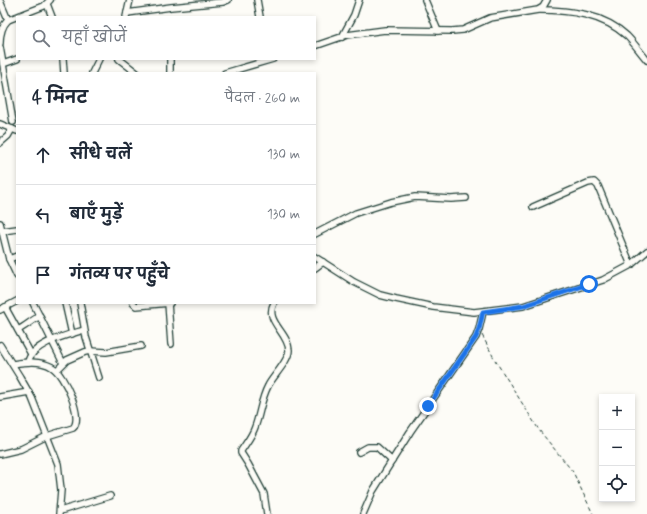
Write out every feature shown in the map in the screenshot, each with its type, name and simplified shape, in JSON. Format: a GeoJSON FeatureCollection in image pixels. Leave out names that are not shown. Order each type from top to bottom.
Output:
{"type":"FeatureCollection","features":[{"type":"Feature","properties":{"kind":"street"},"geometry":{"type":"LineString","coordinates":[[130,0],[127,15],[171,7],[223,2],[228,0]]}},
{"type":"Feature","properties":{"kind":"street"},"geometry":{"type":"LineString","coordinates":[[171,0],[171,7]]}},
{"type":"Feature","properties":{"kind":"street"},"geometry":{"type":"LineString","coordinates":[[257,0],[260,16]]}},
{"type":"Feature","properties":{"kind":"street"},"geometry":{"type":"LineString","coordinates":[[342,37],[354,14],[359,0]]}},
{"type":"Feature","properties":{"kind":"street"},"geometry":{"type":"LineString","coordinates":[[425,0],[438,31]]}},
{"type":"Feature","properties":{"kind":"street"},"geometry":{"type":"LineString","coordinates":[[538,10],[543,7],[548,0]]}},
{"type":"Feature","properties":{"kind":"street"},"geometry":{"type":"LineString","coordinates":[[0,1],[8,20]]}},
{"type":"Feature","properties":{"kind":"street"},"geometry":{"type":"LineString","coordinates":[[18,16],[44,6],[49,2],[52,16]]}},
{"type":"Feature","properties":{"kind":"street"},"geometry":{"type":"LineString","coordinates":[[316,46],[342,37],[384,30],[463,30],[490,18],[538,10],[555,10],[592,16],[608,22],[628,38],[647,60]]}},
{"type":"Feature","properties":{"kind":"street"},"geometry":{"type":"LineString","coordinates":[[0,44],[1,30],[4,24],[8,20],[16,17]]}},
{"type":"Feature","properties":{"kind":"street"},"geometry":{"type":"LineString","coordinates":[[0,47],[15,122],[2,124]]}},
{"type":"Feature","properties":{"kind":"street"},"geometry":{"type":"LineString","coordinates":[[3,64],[16,59]]}},
{"type":"Feature","properties":{"kind":"street"},"geometry":{"type":"LineString","coordinates":[[63,60],[64,72]]}},
{"type":"Feature","properties":{"kind":"street"},"geometry":{"type":"LineString","coordinates":[[92,72],[98,60]]}},
{"type":"Feature","properties":{"kind":"street"},"geometry":{"type":"LineString","coordinates":[[119,60],[136,72]]}},
{"type":"Feature","properties":{"kind":"street"},"geometry":{"type":"LineString","coordinates":[[170,60],[170,72]]}},
{"type":"Feature","properties":{"kind":"street"},"geometry":{"type":"LineString","coordinates":[[228,72],[269,60]]}},
{"type":"Feature","properties":{"kind":"street"},"geometry":{"type":"LineString","coordinates":[[0,143],[14,130],[2,124]]}},
{"type":"Feature","properties":{"kind":"street"},"geometry":{"type":"LineString","coordinates":[[533,207],[588,183],[594,182],[598,186],[631,265]]}},
{"type":"Feature","properties":{"kind":"street"},"geometry":{"type":"LineString","coordinates":[[316,233],[356,213],[391,202],[415,197],[451,199],[466,198]]}},
{"type":"Feature","properties":{"kind":"street"},"geometry":{"type":"LineString","coordinates":[[0,223],[9,259],[16,273]]}},
{"type":"Feature","properties":{"kind":"street"},"geometry":{"type":"LineString","coordinates":[[2,231],[16,230]]}},
{"type":"Feature","properties":{"kind":"street"},"geometry":{"type":"LineString","coordinates":[[316,258],[366,289],[390,298],[452,311],[483,312],[535,303],[603,280],[631,265],[647,251]]}},
{"type":"Feature","properties":{"kind":"street"},"geometry":{"type":"LineString","coordinates":[[9,259],[16,256]]}},
{"type":"Feature","properties":{"kind":"street"},"geometry":{"type":"LineString","coordinates":[[316,267],[323,262]]}},
{"type":"Feature","properties":{"kind":"street"},"geometry":{"type":"LineString","coordinates":[[16,302],[3,309],[18,330],[31,354]]}},
{"type":"Feature","properties":{"kind":"street"},"geometry":{"type":"LineString","coordinates":[[34,304],[63,363]]}},
{"type":"Feature","properties":{"kind":"street"},"geometry":{"type":"LineString","coordinates":[[65,304],[72,334]]}},
{"type":"Feature","properties":{"kind":"street"},"geometry":{"type":"LineString","coordinates":[[80,304],[84,330],[99,378]]}},
{"type":"Feature","properties":{"kind":"street"},"geometry":{"type":"LineString","coordinates":[[134,304],[136,306],[157,304]]}},
{"type":"Feature","properties":{"kind":"street"},"geometry":{"type":"LineString","coordinates":[[168,304],[171,344]]}},
{"type":"Feature","properties":{"kind":"street"},"geometry":{"type":"LineString","coordinates":[[267,514],[264,494],[241,454],[241,450],[255,428],[268,387],[288,356],[288,343],[271,315],[274,304]]}},
{"type":"Feature","properties":{"kind":"street"},"geometry":{"type":"LineString","coordinates":[[363,514],[373,492],[410,432],[476,337],[483,312]]}},
{"type":"Feature","properties":{"kind":"street"},"geometry":{"type":"LineString","coordinates":[[18,330],[40,316]]}},
{"type":"Feature","properties":{"kind":"street"},"geometry":{"type":"LineString","coordinates":[[28,362],[33,351],[52,341],[84,330]]}},
{"type":"Feature","properties":{"kind":"street"},"geometry":{"type":"LineString","coordinates":[[0,345],[29,392],[58,464],[60,476],[60,512],[110,496]]}},
{"type":"Feature","properties":{"kind":"street"},"geometry":{"type":"LineString","coordinates":[[57,370],[63,363],[80,354],[90,351],[106,352],[141,346]]}},
{"type":"Feature","properties":{"kind":"street"},"geometry":{"type":"LineString","coordinates":[[0,454],[21,449],[47,436],[70,429],[76,425],[73,399],[67,385],[57,370],[44,363],[28,362],[13,364]]}},
{"type":"Feature","properties":{"kind":"street"},"geometry":{"type":"LineString","coordinates":[[0,397],[29,392]]}},
{"type":"Feature","properties":{"kind":"street"},"geometry":{"type":"LineString","coordinates":[[359,452],[368,447],[377,447],[392,461]]}},
{"type":"Feature","properties":{"kind":"path"},"geometry":{"type":"LineString","coordinates":[[479,329],[495,360],[539,430],[573,472],[593,514]]}},
{"type":"Feature","properties":{"kind":"route"},"geometry":{"type":"LineString","coordinates":[[428,406],[476,337],[483,312],[535,303],[589,284]]}}]}
